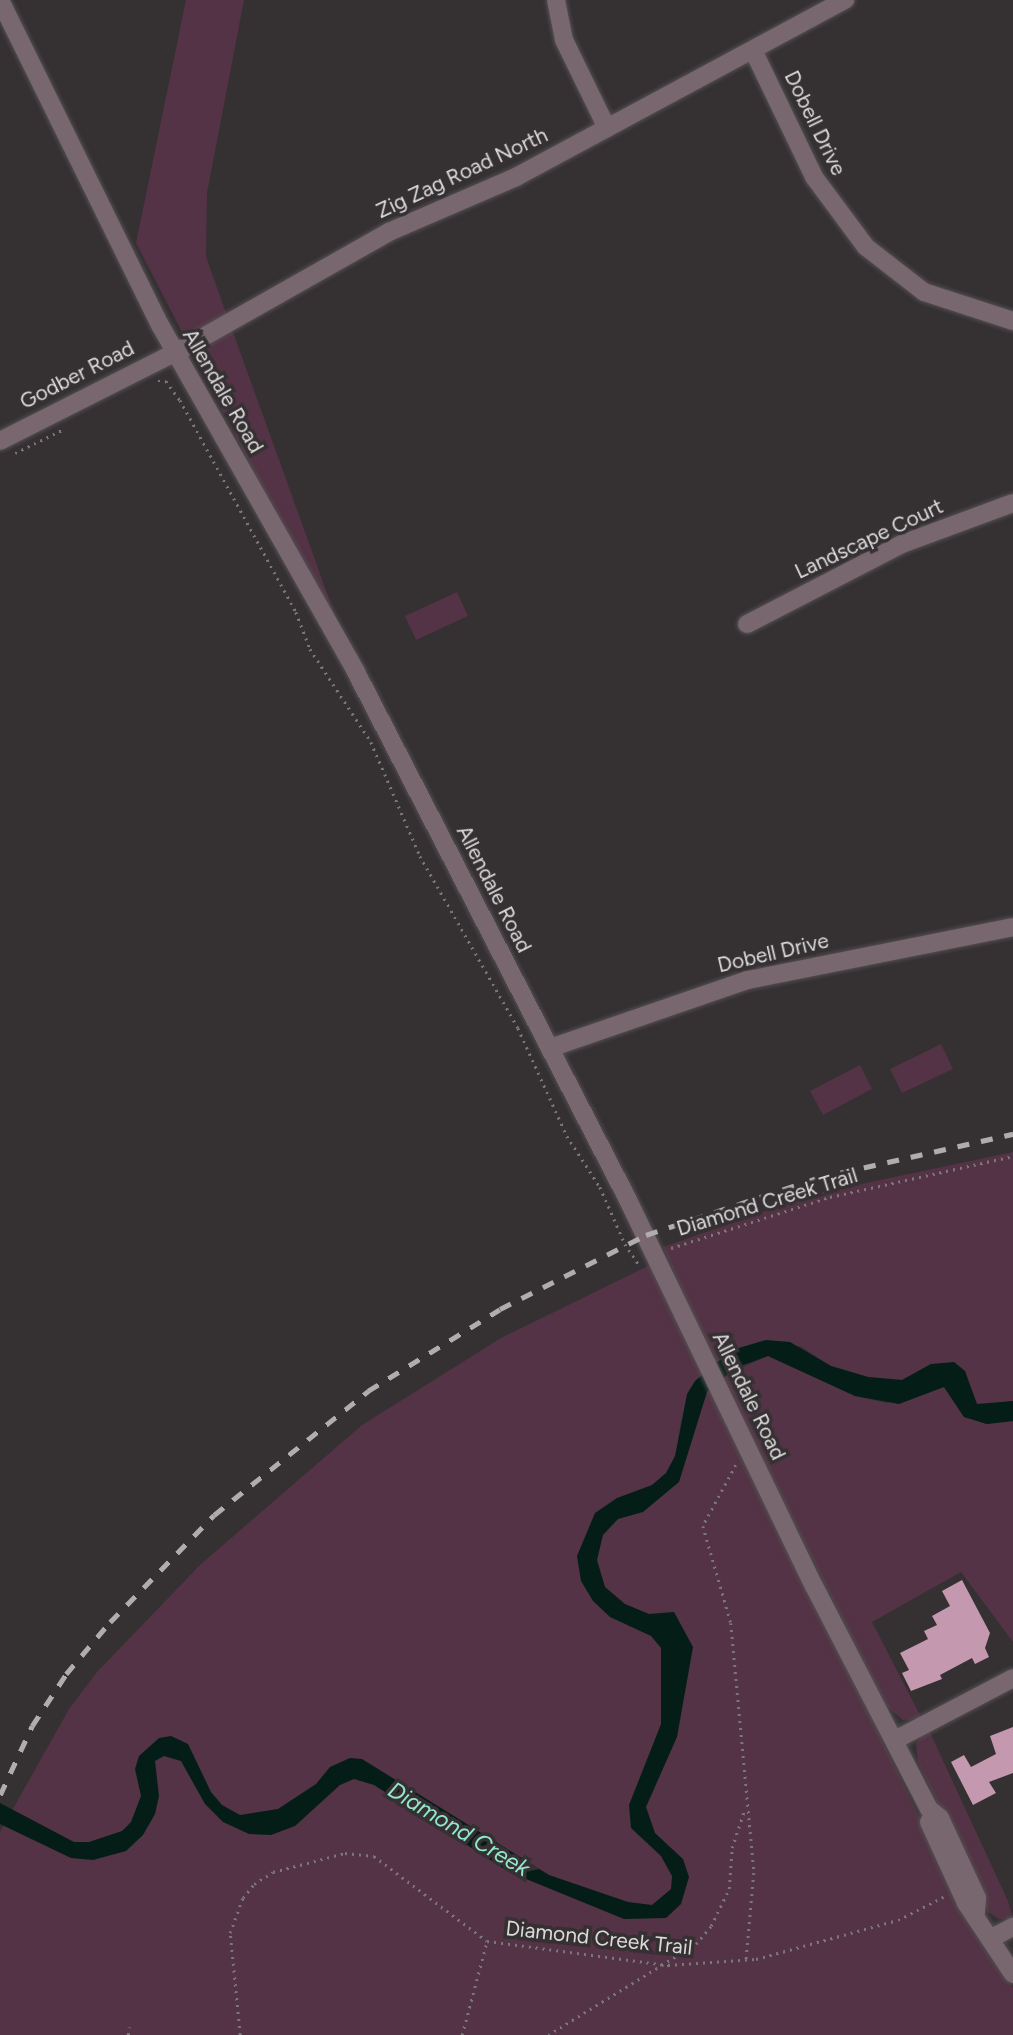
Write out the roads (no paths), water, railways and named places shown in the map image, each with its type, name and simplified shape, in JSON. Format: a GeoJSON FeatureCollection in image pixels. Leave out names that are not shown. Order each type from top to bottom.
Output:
{"type":"FeatureCollection","features":[{"type":"Feature","properties":{"kind":"street","name":"Allendale Road"},"geometry":{"type":"LineString","coordinates":[[0,0],[175,351],[356,672],[550,1048],[650,1262],[705,1356],[805,1567],[929,1809],[940,1818],[977,1898],[976,1913],[1013,1974]]}},
{"type":"Feature","properties":{"kind":"street"},"geometry":{"type":"LineString","coordinates":[[556,0],[564,40],[607,128]]}},
{"type":"Feature","properties":{"kind":"street","name":"Zig Zag Road North"},"geometry":{"type":"LineString","coordinates":[[175,351],[389,232],[502,184],[845,0]]}},
{"type":"Feature","properties":{"kind":"street","name":"Dobell Drive"},"geometry":{"type":"LineString","coordinates":[[753,50],[814,177],[866,247],[923,292],[1013,321]]}},
{"type":"Feature","properties":{"kind":"street","name":"Godber Road"},"geometry":{"type":"LineString","coordinates":[[4,446],[175,351]]}},
{"type":"Feature","properties":{"kind":"street","name":"Landscape Court"},"geometry":{"type":"LineString","coordinates":[[747,624],[902,544],[1013,503]]}},
{"type":"Feature","properties":{"kind":"street","name":"Dobell Drive"},"geometry":{"type":"LineString","coordinates":[[550,1048],[748,980],[1013,927]]}},
{"type":"Feature","properties":{"kind":"street"},"geometry":{"type":"LineString","coordinates":[[895,1740],[1012,1673]]}},
{"type":"Feature","properties":{"kind":"street"},"geometry":{"type":"LineString","coordinates":[[990,1939],[1013,1927]]}},
{"type":"Feature","properties":{"kind":"water","name":"Diamond Creek"},"geometry":{"type":"Polygon","coordinates":[[[766,1340],[790,1342],[831,1366],[868,1377],[902,1380],[931,1364],[954,1362],[965,1371],[977,1404],[1013,1401],[1013,1421],[987,1424],[964,1417],[944,1387],[899,1404],[855,1396],[768,1356],[735,1368],[707,1392],[679,1482],[643,1512],[618,1519],[603,1535],[597,1560],[605,1587],[625,1604],[649,1614],[674,1612],[693,1647],[677,1737],[646,1807],[655,1833],[683,1859],[689,1877],[681,1904],[666,1918],[624,1919],[509,1872],[374,1785],[354,1779],[340,1785],[295,1826],[271,1835],[249,1834],[223,1822],[205,1804],[181,1761],[164,1756],[155,1761],[159,1796],[155,1814],[143,1835],[126,1851],[93,1860],[71,1858],[0,1824],[0,1803],[74,1842],[89,1842],[122,1831],[131,1822],[141,1796],[135,1769],[139,1756],[159,1738],[171,1736],[188,1744],[211,1792],[222,1805],[240,1815],[278,1809],[316,1784],[330,1767],[350,1758],[362,1759],[549,1875],[628,1902],[652,1905],[671,1889],[672,1876],[661,1856],[631,1828],[629,1805],[661,1724],[661,1648],[651,1636],[610,1617],[593,1601],[581,1581],[577,1556],[595,1513],[617,1498],[652,1485],[666,1473],[675,1456],[687,1394],[695,1381],[732,1350],[766,1340]]]}},
{"type":"Feature","properties":{"kind":"railway"},"geometry":{"type":"LineString","coordinates":[[0,1795],[32,1726],[66,1674],[110,1622],[214,1515],[368,1391],[500,1309],[646,1235],[817,1178],[1013,1134]]}}]}
